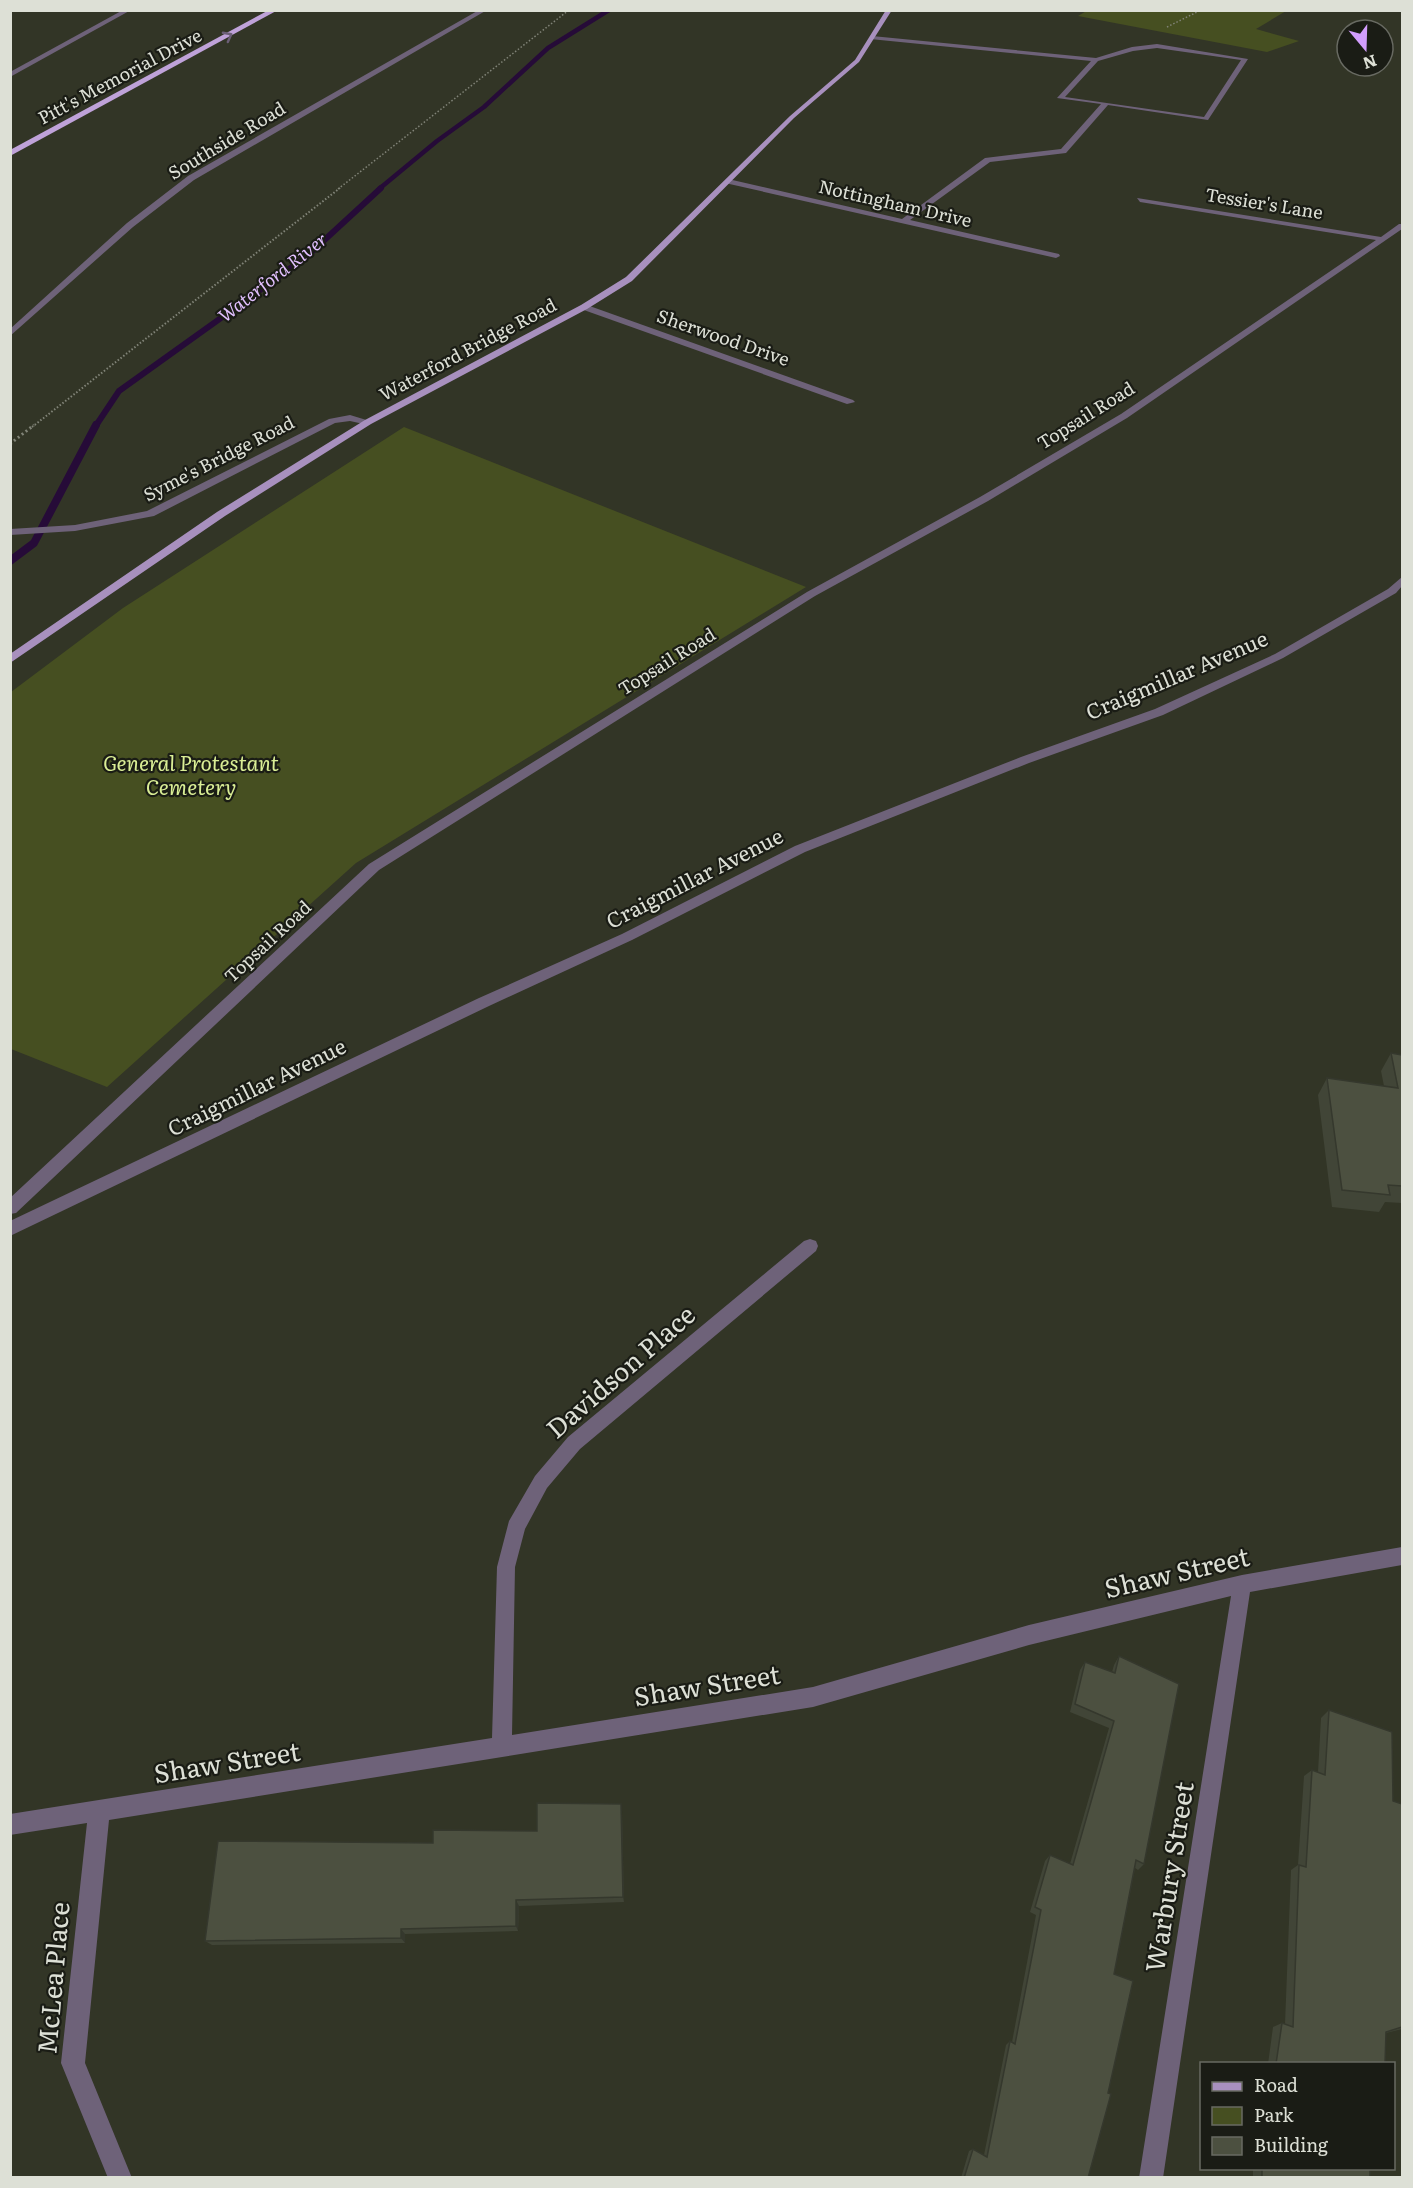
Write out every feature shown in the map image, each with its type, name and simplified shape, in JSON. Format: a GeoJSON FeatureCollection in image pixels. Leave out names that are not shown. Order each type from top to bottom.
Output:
{"type":"FeatureCollection","features":[{"type":"Feature","properties":{"kind":"highway","name":"Pitt's Memorial Drive"},"geometry":{"type":"LineString","coordinates":[[222,27],[256,10]]}},
{"type":"Feature","properties":{"kind":"highway","name":"Pitt's Memorial Drive"},"geometry":{"type":"LineString","coordinates":[[10,154],[275,10]]}},
{"type":"Feature","properties":{"kind":"main road","name":"Waterford Bridge Road"},"geometry":{"type":"LineString","coordinates":[[10,660],[221,514],[368,422],[612,291],[643,268],[706,200],[792,117],[857,61],[889,10]]}},
{"type":"Feature","properties":{"kind":"street"},"geometry":{"type":"LineString","coordinates":[[10,75],[128,10]]}},
{"type":"Feature","properties":{"kind":"street","name":"Southside Road"},"geometry":{"type":"LineString","coordinates":[[10,334],[130,225],[191,178],[484,10]]}},
{"type":"Feature","properties":{"kind":"street"},"geometry":{"type":"LineString","coordinates":[[872,38],[1095,60],[1132,49],[1157,46],[1245,59],[1206,119],[1060,98],[1095,60]]}},
{"type":"Feature","properties":{"kind":"street"},"geometry":{"type":"LineString","coordinates":[[903,221],[988,160],[1063,151],[1106,103]]}},
{"type":"Feature","properties":{"kind":"street","name":"Nottingham Drive"},"geometry":{"type":"LineString","coordinates":[[728,181],[1056,256]]}},
{"type":"Feature","properties":{"kind":"street","name":"Tessier's Lane"},"geometry":{"type":"LineString","coordinates":[[1140,200],[1382,239]]}},
{"type":"Feature","properties":{"kind":"street","name":"Topsail Road"},"geometry":{"type":"LineString","coordinates":[[10,1208],[374,867],[811,594],[984,499],[1124,416],[1382,239],[1400,230]]}},
{"type":"Feature","properties":{"kind":"street","name":"Sherwood Drive"},"geometry":{"type":"LineString","coordinates":[[584,307],[850,402]]}},
{"type":"Feature","properties":{"kind":"street","name":"Syme's Bridge Road"},"geometry":{"type":"LineString","coordinates":[[10,532],[75,528],[150,514],[332,421],[350,418],[368,422]]}},
{"type":"Feature","properties":{"kind":"street","name":"Craigmillar Avenue"},"geometry":{"type":"LineString","coordinates":[[10,1229],[484,1002],[627,937],[800,849],[1025,760],[1159,712],[1269,661],[1392,591],[1402,580]]}},
{"type":"Feature","properties":{"kind":"street","name":"Davidson Place"},"geometry":{"type":"LineString","coordinates":[[502,1746],[506,1567],[516,1527],[541,1482],[574,1443],[810,1246]]}},
{"type":"Feature","properties":{"kind":"street","name":"Shaw Street"},"geometry":{"type":"LineString","coordinates":[[10,1825],[813,1697],[1029,1635],[1242,1584],[1402,1556]]}},
{"type":"Feature","properties":{"kind":"street","name":"Warbury Street"},"geometry":{"type":"LineString","coordinates":[[1151,2178],[1242,1584]]}},
{"type":"Feature","properties":{"kind":"street","name":"McLea Place"},"geometry":{"type":"LineString","coordinates":[[99,1810],[73,2063],[120,2178]]}},
{"type":"Feature","properties":{"kind":"path"},"geometry":{"type":"LineString","coordinates":[[10,444],[569,10]]}},
{"type":"Feature","properties":{"kind":"path"},"geometry":{"type":"LineString","coordinates":[[1157,46],[1163,29],[1197,12],[1193,10]]}},
{"type":"Feature","properties":{"kind":"green space"},"geometry":{"type":"Polygon","coordinates":[[[1088,10],[1286,11],[1256,29],[1299,41],[1267,52],[1078,16],[1088,10]]]}},
{"type":"Feature","properties":{"kind":"green space","name":"General Protestant Cemetery"},"geometry":{"type":"Polygon","coordinates":[[[404,427],[806,587],[356,863],[107,1087],[11,1049],[11,692],[123,608],[404,427]]]}},
{"type":"Feature","properties":{"kind":"building"},"geometry":{"type":"Polygon","coordinates":[[[1391,1053],[1402,1055],[1402,1186],[1388,1185],[1390,1195],[1342,1190],[1327,1078],[1398,1088],[1391,1053]]]}},
{"type":"Feature","properties":{"kind":"building"},"geometry":{"type":"Polygon","coordinates":[[[1119,1656],[1179,1684],[1144,1864],[1136,1860],[1114,1974],[1133,1981],[1108,2093],[1111,2094],[1088,2178],[964,2178],[973,2149],[987,2157],[1010,2041],[1015,2044],[1041,1910],[1035,1907],[1050,1855],[1073,1865],[1114,1721],[1075,1704],[1085,1662],[1115,1673],[1119,1656]]]}},
{"type":"Feature","properties":{"kind":"building"},"geometry":{"type":"Polygon","coordinates":[[[1329,1710],[1392,1732],[1393,1801],[1402,1804],[1402,2027],[1386,2032],[1385,2062],[1276,2062],[1282,2023],[1293,2027],[1299,1865],[1306,1867],[1312,1770],[1325,1775],[1329,1710]]]}},
{"type":"Feature","properties":{"kind":"building"},"geometry":{"type":"Polygon","coordinates":[[[537,1803],[621,1804],[623,1897],[516,1900],[516,1926],[401,1929],[401,1938],[205,1941],[218,1841],[433,1843],[433,1830],[537,1831],[537,1803]]]}},
{"type":"Feature","properties":{"kind":"building"},"geometry":{"type":"Polygon","coordinates":[[[1262,2170],[1370,2170],[1370,2178],[1262,2178],[1262,2170]]]}},
{"type":"Feature","properties":{"kind":"waterway","name":"Waterford River"},"geometry":{"type":"LineString","coordinates":[[379,189],[437,141],[484,107],[548,48],[609,10]]}},
{"type":"Feature","properties":{"kind":"waterway","name":"Waterford River"},"geometry":{"type":"LineString","coordinates":[[95,427],[119,391],[306,257],[381,188]]}},
{"type":"Feature","properties":{"kind":"waterway","name":"Waterford River"},"geometry":{"type":"LineString","coordinates":[[10,561],[34,543],[96,425]]}}]}
